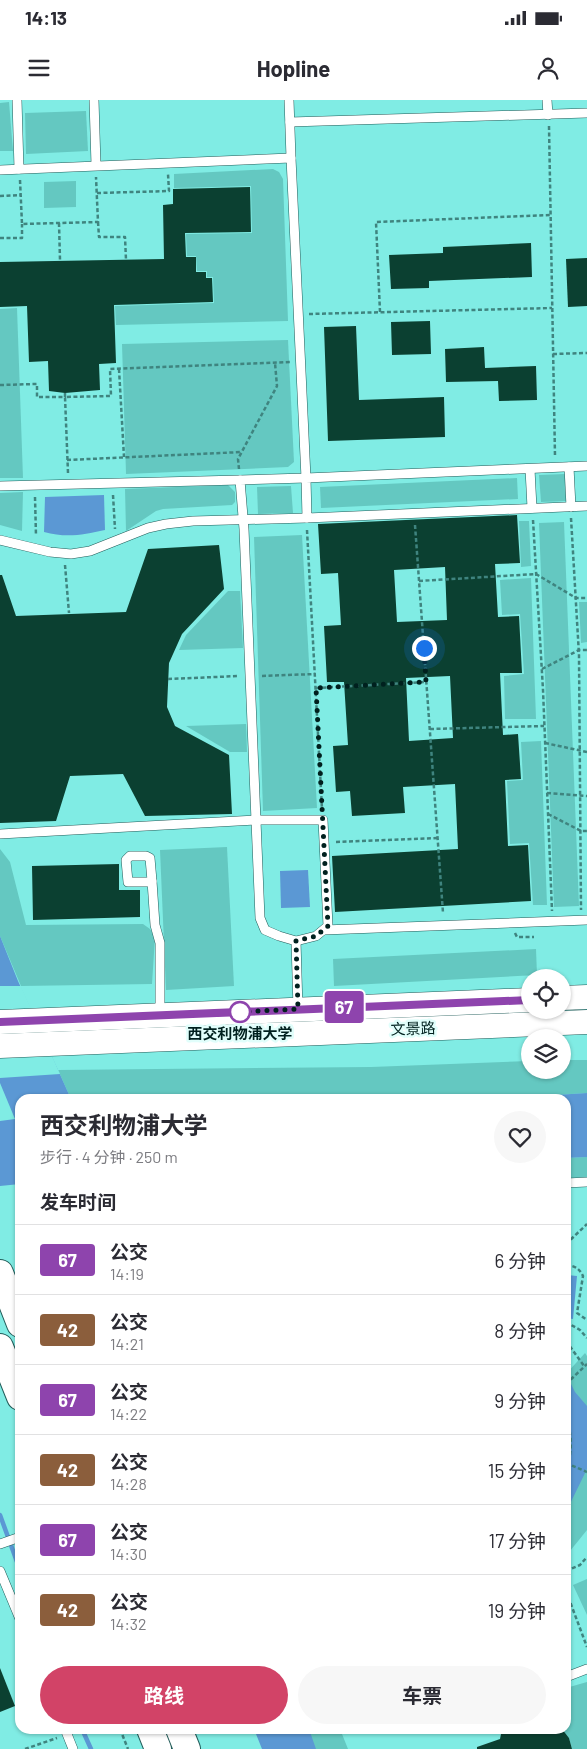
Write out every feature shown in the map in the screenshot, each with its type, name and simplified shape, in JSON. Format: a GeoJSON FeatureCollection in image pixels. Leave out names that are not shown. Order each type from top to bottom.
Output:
{"type":"FeatureCollection","features":[{"type":"Feature","properties":{"kind":"main road"},"geometry":{"type":"LineString","coordinates":[[571,998],[587,997]]}},
{"type":"Feature","properties":{"kind":"main road","name":"文景路"},"geometry":{"type":"LineString","coordinates":[[0,1022],[521,1000]]}},
{"type":"Feature","properties":{"kind":"main road","name":"文景路"},"geometry":{"type":"LineString","coordinates":[[0,1046],[587,1022]]}},
{"type":"Feature","properties":{"kind":"main road"},"geometry":{"type":"LineString","coordinates":[[0,1273],[15,1311]]}},
{"type":"Feature","properties":{"kind":"main road"},"geometry":{"type":"LineString","coordinates":[[0,1347],[15,1384]]}},
{"type":"Feature","properties":{"kind":"main road"},"geometry":{"type":"LineString","coordinates":[[152,1734],[158,1749]]}},
{"type":"Feature","properties":{"kind":"main road"},"geometry":{"type":"LineString","coordinates":[[181,1734],[187,1749]]}},
{"type":"Feature","properties":{"kind":"lane"},"geometry":{"type":"LineString","coordinates":[[17,100],[19,169]]}},
{"type":"Feature","properties":{"kind":"lane"},"geometry":{"type":"LineString","coordinates":[[94,100],[96,165]]}},
{"type":"Feature","properties":{"kind":"lane"},"geometry":{"type":"LineString","coordinates":[[289,100],[307,518]]}},
{"type":"Feature","properties":{"kind":"lane"},"geometry":{"type":"LineString","coordinates":[[547,100],[548,115]]}},
{"type":"Feature","properties":{"kind":"lane"},"geometry":{"type":"LineString","coordinates":[[290,122],[587,113]]}},
{"type":"Feature","properties":{"kind":"lane"},"geometry":{"type":"LineString","coordinates":[[0,170],[291,158]]}},
{"type":"Feature","properties":{"kind":"lane"},"geometry":{"type":"LineString","coordinates":[[0,486],[306,478],[587,466]]}},
{"type":"Feature","properties":{"kind":"lane"},"geometry":{"type":"LineString","coordinates":[[569,467],[571,507]]}},
{"type":"Feature","properties":{"kind":"lane"},"geometry":{"type":"LineString","coordinates":[[530,469],[532,508]]}},
{"type":"Feature","properties":{"kind":"lane"},"geometry":{"type":"LineString","coordinates":[[0,834],[256,820],[323,820],[328,926],[316,936],[296,941],[265,930],[260,918],[256,820],[250,676],[243,520],[240,480]]}},
{"type":"Feature","properties":{"kind":"lane"},"geometry":{"type":"LineString","coordinates":[[0,540],[36,550],[65,553],[90,551],[148,528],[192,521],[587,506]]}},
{"type":"Feature","properties":{"kind":"lane"},"geometry":{"type":"LineString","coordinates":[[152,881],[155,924],[160,943],[160,1015]]}},
{"type":"Feature","properties":{"kind":"lane"},"geometry":{"type":"LineString","coordinates":[[324,930],[584,920]]}},
{"type":"Feature","properties":{"kind":"lane"},"geometry":{"type":"LineString","coordinates":[[296,941],[298,1009]]}},
{"type":"Feature","properties":{"kind":"lane"},"geometry":{"type":"LineString","coordinates":[[571,1183],[587,1182]]}},
{"type":"Feature","properties":{"kind":"lane"},"geometry":{"type":"LineString","coordinates":[[0,1544],[15,1539]]}},
{"type":"Feature","properties":{"kind":"lane"},"geometry":{"type":"LineString","coordinates":[[0,1571],[15,1606]]}},
{"type":"Feature","properties":{"kind":"lane"},"geometry":{"type":"LineString","coordinates":[[571,1675],[587,1669]]}},
{"type":"Feature","properties":{"kind":"lane"},"geometry":{"type":"LineString","coordinates":[[67,1734],[73,1749]]}},
{"type":"Feature","properties":{"kind":"path"},"geometry":{"type":"LineString","coordinates":[[548,115],[556,468]]}},
{"type":"Feature","properties":{"kind":"path"},"geometry":{"type":"LineString","coordinates":[[97,193],[169,191],[167,162]]}},
{"type":"Feature","properties":{"kind":"path"},"geometry":{"type":"LineString","coordinates":[[96,165],[99,237],[125,237],[126,260]]}},
{"type":"Feature","properties":{"kind":"path"},"geometry":{"type":"LineString","coordinates":[[0,238],[22,238],[19,169]]}},
{"type":"Feature","properties":{"kind":"path"},"geometry":{"type":"LineString","coordinates":[[0,196],[21,195]]}},
{"type":"Feature","properties":{"kind":"path"},"geometry":{"type":"LineString","coordinates":[[380,312],[376,222],[550,215]]}},
{"type":"Feature","properties":{"kind":"path"},"geometry":{"type":"LineString","coordinates":[[22,224],[98,222]]}},
{"type":"Feature","properties":{"kind":"path"},"geometry":{"type":"LineString","coordinates":[[59,223],[60,260]]}},
{"type":"Feature","properties":{"kind":"path"},"geometry":{"type":"LineString","coordinates":[[298,314],[552,308]]}},
{"type":"Feature","properties":{"kind":"path"},"geometry":{"type":"LineString","coordinates":[[553,354],[587,353]]}},
{"type":"Feature","properties":{"kind":"path"},"geometry":{"type":"LineString","coordinates":[[0,385],[37,384],[37,398],[111,396],[110,369],[300,362]]}},
{"type":"Feature","properties":{"kind":"path"},"geometry":{"type":"LineString","coordinates":[[240,480],[238,459],[277,386],[275,363]]}},
{"type":"Feature","properties":{"kind":"path"},"geometry":{"type":"LineString","coordinates":[[119,369],[124,457]]}},
{"type":"Feature","properties":{"kind":"path"},"geometry":{"type":"LineString","coordinates":[[65,393],[68,484]]}},
{"type":"Feature","properties":{"kind":"path"},"geometry":{"type":"LineString","coordinates":[[67,460],[242,452]]}},
{"type":"Feature","properties":{"kind":"path"},"geometry":{"type":"LineString","coordinates":[[113,483],[116,542]]}},
{"type":"Feature","properties":{"kind":"path"},"geometry":{"type":"LineString","coordinates":[[34,485],[36,550]]}},
{"type":"Feature","properties":{"kind":"path"},"geometry":{"type":"LineString","coordinates":[[571,507],[579,650],[584,920]]}},
{"type":"Feature","properties":{"kind":"path"},"geometry":{"type":"LineString","coordinates":[[532,508],[542,669],[552,921]]}},
{"type":"Feature","properties":{"kind":"path"},"geometry":{"type":"LineString","coordinates":[[414,513],[444,925]]}},
{"type":"Feature","properties":{"kind":"path"},"geometry":{"type":"LineString","coordinates":[[307,518],[323,820]]}},
{"type":"Feature","properties":{"kind":"path"},"geometry":{"type":"LineString","coordinates":[[65,553],[68,613]]}},
{"type":"Feature","properties":{"kind":"path"},"geometry":{"type":"LineString","coordinates":[[419,581],[536,574],[576,598],[587,598]]}},
{"type":"Feature","properties":{"kind":"path"},"geometry":{"type":"LineString","coordinates":[[542,669],[579,650],[587,650]]}},
{"type":"Feature","properties":{"kind":"path"},"geometry":{"type":"LineString","coordinates":[[168,679],[315,674]]}},
{"type":"Feature","properties":{"kind":"path"},"geometry":{"type":"LineString","coordinates":[[316,688],[426,682]]}},
{"type":"Feature","properties":{"kind":"path"},"geometry":{"type":"LineString","coordinates":[[430,729],[544,726]]}},
{"type":"Feature","properties":{"kind":"path"},"geometry":{"type":"LineString","coordinates":[[545,743],[587,752]]}},
{"type":"Feature","properties":{"kind":"path"},"geometry":{"type":"LineString","coordinates":[[547,793],[587,796]]}},
{"type":"Feature","properties":{"kind":"path"},"geometry":{"type":"LineString","coordinates":[[548,814],[581,831],[587,830]]}},
{"type":"Feature","properties":{"kind":"path"},"geometry":{"type":"LineString","coordinates":[[325,842],[438,838]]}},
{"type":"Feature","properties":{"kind":"path"},"geometry":{"type":"LineString","coordinates":[[571,1239],[587,1224]]}},
{"type":"Feature","properties":{"kind":"path"},"geometry":{"type":"LineString","coordinates":[[571,1266],[580,1270],[582,1276],[577,1313],[587,1320]]}},
{"type":"Feature","properties":{"kind":"path"},"geometry":{"type":"LineString","coordinates":[[571,1325],[580,1330],[587,1338]]}},
{"type":"Feature","properties":{"kind":"path"},"geometry":{"type":"LineString","coordinates":[[571,1347],[585,1365],[571,1379]]}},
{"type":"Feature","properties":{"kind":"path"},"geometry":{"type":"LineString","coordinates":[[571,1466],[587,1472]]}},
{"type":"Feature","properties":{"kind":"path"},"geometry":{"type":"LineString","coordinates":[[571,1569],[580,1565],[587,1557]]}},
{"type":"Feature","properties":{"kind":"path"},"geometry":{"type":"LineString","coordinates":[[571,1604],[587,1646]]}},
{"type":"Feature","properties":{"kind":"path"},"geometry":{"type":"LineString","coordinates":[[26,1749],[59,1734]]}},
{"type":"Feature","properties":{"kind":"path"},"geometry":{"type":"LineString","coordinates":[[122,1734],[128,1749]]}},
{"type":"Feature","properties":{"kind":"shaded area"},"geometry":{"type":"Polygon","coordinates":[[[9,102],[13,151],[0,151],[0,103],[9,102]]]}},
{"type":"Feature","properties":{"kind":"shaded area"},"geometry":{"type":"Polygon","coordinates":[[[86,111],[88,151],[26,154],[25,113],[86,111]]]}},
{"type":"Feature","properties":{"kind":"shaded area"},"geometry":{"type":"Polygon","coordinates":[[[273,169],[279,172],[283,179],[288,321],[116,325],[115,306],[214,303],[213,277],[207,277],[207,271],[197,271],[196,256],[187,256],[186,234],[252,233],[251,186],[174,188],[174,174],[273,169]]]}},
{"type":"Feature","properties":{"kind":"shaded area"},"geometry":{"type":"Polygon","coordinates":[[[76,181],[76,207],[44,208],[44,182],[76,181]]]}},
{"type":"Feature","properties":{"kind":"shaded area"},"geometry":{"type":"Polygon","coordinates":[[[17,308],[23,478],[0,478],[0,309],[17,308]]]}},
{"type":"Feature","properties":{"kind":"shaded area"},"geometry":{"type":"Polygon","coordinates":[[[288,340],[294,462],[288,467],[126,474],[122,344],[288,340]]]}},
{"type":"Feature","properties":{"kind":"shaded area"},"geometry":{"type":"Polygon","coordinates":[[[565,474],[566,501],[541,502],[539,475],[565,474]]]}},
{"type":"Feature","properties":{"kind":"shaded area"},"geometry":{"type":"Polygon","coordinates":[[[517,478],[518,499],[321,508],[320,487],[517,478]]]}},
{"type":"Feature","properties":{"kind":"shaded area"},"geometry":{"type":"Polygon","coordinates":[[[228,485],[235,492],[235,502],[232,505],[163,509],[156,511],[126,531],[125,489],[228,485]]]}},
{"type":"Feature","properties":{"kind":"shaded area"},"geometry":{"type":"Polygon","coordinates":[[[291,486],[293,513],[258,514],[257,487],[291,486]]]}},
{"type":"Feature","properties":{"kind":"shaded area"},"geometry":{"type":"Polygon","coordinates":[[[23,492],[22,531],[0,525],[0,493],[23,492]]]}},
{"type":"Feature","properties":{"kind":"shaded area"},"geometry":{"type":"Polygon","coordinates":[[[104,495],[105,530],[74,535],[44,532],[45,497],[104,495]]]}},
{"type":"Feature","properties":{"kind":"shaded area"},"geometry":{"type":"Polygon","coordinates":[[[519,521],[529,521],[531,566],[521,567],[519,521]]]}},
{"type":"Feature","properties":{"kind":"shaded area"},"geometry":{"type":"Polygon","coordinates":[[[564,522],[579,906],[554,907],[539,523],[564,522]]]}},
{"type":"Feature","properties":{"kind":"shaded area"},"geometry":{"type":"Polygon","coordinates":[[[302,535],[317,808],[263,811],[254,537],[302,535]]]}},
{"type":"Feature","properties":{"kind":"shaded area"},"geometry":{"type":"Polygon","coordinates":[[[531,578],[536,719],[505,719],[504,676],[524,674],[520,614],[502,615],[500,580],[531,578]]]}},
{"type":"Feature","properties":{"kind":"shaded area"},"geometry":{"type":"Polygon","coordinates":[[[228,591],[240,591],[243,648],[179,650],[186,635],[228,591]]]}},
{"type":"Feature","properties":{"kind":"shaded area"},"geometry":{"type":"Polygon","coordinates":[[[579,602],[587,602],[587,642],[581,643],[579,602]]]}},
{"type":"Feature","properties":{"kind":"shaded area"},"geometry":{"type":"Polygon","coordinates":[[[246,724],[247,752],[230,752],[186,726],[246,724]]]}},
{"type":"Feature","properties":{"kind":"shaded area"},"geometry":{"type":"Polygon","coordinates":[[[541,741],[547,905],[533,905],[529,843],[510,844],[507,781],[523,780],[521,742],[541,741]]]}},
{"type":"Feature","properties":{"kind":"shaded area"},"geometry":{"type":"Polygon","coordinates":[[[227,847],[234,986],[166,990],[160,850],[227,847]]]}},
{"type":"Feature","properties":{"kind":"shaded area"},"geometry":{"type":"Polygon","coordinates":[[[0,849],[10,862],[26,925],[143,924],[150,929],[155,937],[152,984],[21,986],[0,936],[0,849]]]}},
{"type":"Feature","properties":{"kind":"shaded area"},"geometry":{"type":"Polygon","coordinates":[[[308,870],[310,907],[281,908],[280,871],[308,870]]]}},
{"type":"Feature","properties":{"kind":"shaded area"},"geometry":{"type":"Polygon","coordinates":[[[0,936],[69,1094],[15,1094],[15,1119],[0,1083],[0,936]]]}},
{"type":"Feature","properties":{"kind":"shaded area"},"geometry":{"type":"Polygon","coordinates":[[[536,949],[537,969],[521,969],[521,976],[334,986],[333,959],[536,949]]]}},
{"type":"Feature","properties":{"kind":"shaded area"},"geometry":{"type":"Polygon","coordinates":[[[571,1060],[587,1060],[587,1093],[69,1094],[58,1070],[371,1067],[521,1061],[521,1079],[571,1079],[571,1060]]]}},
{"type":"Feature","properties":{"kind":"shaded area"},"geometry":{"type":"Polygon","coordinates":[[[587,1093],[587,1157],[571,1158],[571,1094],[587,1093]]]}},
{"type":"Feature","properties":{"kind":"shaded area"},"geometry":{"type":"Polygon","coordinates":[[[15,1119],[15,1184],[0,1186],[0,1121],[15,1119]]]}},
{"type":"Feature","properties":{"kind":"shaded area"},"geometry":{"type":"Polygon","coordinates":[[[587,1157],[587,1177],[571,1178],[571,1158],[587,1157]]]}},
{"type":"Feature","properties":{"kind":"shaded area"},"geometry":{"type":"Polygon","coordinates":[[[571,1275],[577,1276],[573,1319],[571,1319],[571,1275]]]}},
{"type":"Feature","properties":{"kind":"shaded area"},"geometry":{"type":"Polygon","coordinates":[[[585,1353],[587,1356],[587,1530],[571,1550],[571,1368],[585,1353]]]}},
{"type":"Feature","properties":{"kind":"shaded area"},"geometry":{"type":"Polygon","coordinates":[[[571,1384],[587,1406],[587,1469],[571,1502],[571,1384]]]}},
{"type":"Feature","properties":{"kind":"shaded area"},"geometry":{"type":"Polygon","coordinates":[[[587,1579],[587,1615],[573,1585],[587,1579]]]}},
{"type":"Feature","properties":{"kind":"shaded area"},"geometry":{"type":"Polygon","coordinates":[[[587,1682],[587,1749],[572,1749],[566,1734],[571,1734],[571,1687],[587,1682]]]}},
{"type":"Feature","properties":{"kind":"shaded area"},"geometry":{"type":"Polygon","coordinates":[[[256,1734],[311,1734],[316,1749],[262,1749],[256,1734]]]}},
{"type":"Feature","properties":{"kind":"shaded area"},"geometry":{"type":"Polygon","coordinates":[[[308,1734],[342,1734],[348,1749],[314,1749],[308,1734]]]}},
{"type":"Feature","properties":{"kind":"pier"},"geometry":{"type":"Polygon","coordinates":[[[0,986],[21,986],[60,1074],[0,1078],[0,986]]]}},
{"type":"Feature","properties":{"kind":"building"},"geometry":{"type":"Polygon","coordinates":[[[250,187],[251,232],[185,233],[186,257],[196,257],[196,272],[206,272],[206,278],[212,278],[213,302],[114,305],[116,363],[99,364],[100,390],[65,393],[49,391],[48,361],[29,362],[27,306],[0,307],[0,262],[164,259],[163,205],[173,204],[173,189],[250,187]]]}},
{"type":"Feature","properties":{"kind":"building"},"geometry":{"type":"Polygon","coordinates":[[[531,243],[532,277],[429,281],[429,288],[391,289],[389,255],[443,253],[443,247],[531,243]]]}},
{"type":"Feature","properties":{"kind":"building"},"geometry":{"type":"Polygon","coordinates":[[[587,258],[587,306],[568,307],[566,259],[587,258]]]}},
{"type":"Feature","properties":{"kind":"building"},"geometry":{"type":"Polygon","coordinates":[[[430,321],[431,354],[392,355],[391,322],[430,321]]]}},
{"type":"Feature","properties":{"kind":"building"},"geometry":{"type":"Polygon","coordinates":[[[356,326],[359,400],[444,397],[445,437],[328,441],[324,327],[356,326]]]}},
{"type":"Feature","properties":{"kind":"building"},"geometry":{"type":"Polygon","coordinates":[[[484,347],[485,368],[536,366],[537,400],[499,401],[498,381],[446,382],[445,349],[484,347]]]}},
{"type":"Feature","properties":{"kind":"building"},"geometry":{"type":"Polygon","coordinates":[[[517,515],[520,563],[495,564],[498,617],[519,616],[522,673],[500,673],[503,735],[518,734],[521,779],[505,780],[508,846],[528,845],[531,901],[335,912],[332,856],[458,849],[455,784],[403,787],[405,813],[352,816],[350,791],[336,792],[333,746],[348,745],[344,682],[327,682],[324,626],[341,625],[338,573],[321,574],[318,524],[517,515]],[[445,567],[394,570],[397,622],[447,620],[445,567]],[[450,676],[406,678],[409,741],[453,738],[450,676]]]}},
{"type":"Feature","properties":{"kind":"building"},"geometry":{"type":"Polygon","coordinates":[[[219,545],[224,589],[182,634],[169,663],[167,707],[175,726],[229,755],[232,814],[145,816],[123,774],[70,776],[56,821],[0,823],[0,575],[2,575],[16,616],[126,612],[148,549],[219,545]]]}},
{"type":"Feature","properties":{"kind":"building"},"geometry":{"type":"Polygon","coordinates":[[[119,864],[119,890],[140,890],[140,917],[33,920],[32,866],[119,864]]]}},
{"type":"Feature","properties":{"kind":"building"},"geometry":{"type":"Polygon","coordinates":[[[0,1668],[15,1706],[0,1712],[0,1668]]]}},
{"type":"Feature","properties":{"kind":"building"},"geometry":{"type":"Polygon","coordinates":[[[501,1734],[566,1734],[572,1749],[477,1749],[477,1747],[500,1739],[501,1734]]]}},
{"type":"Feature","properties":{"kind":"waterway"},"geometry":{"type":"LineString","coordinates":[[0,1515],[15,1556]]}},
{"type":"Feature","properties":{"kind":"waterway"},"geometry":{"type":"LineString","coordinates":[[84,1734],[91,1749]]}},
{"type":"Feature","properties":{"kind":"bus line","name":"67"},"geometry":{"type":"LineString","coordinates":[[0,1022],[521,1000]]}},
{"type":"Feature","properties":{"kind":"place","name":"西交利物浦大学"},"geometry":{"type":"Point","coordinates":[240,1012]}},
{"type":"Feature","properties":{"kind":"route"},"geometry":{"type":"LineString","coordinates":[[240,1012],[298,1009],[296,941],[316,936],[328,926],[316,688],[426,682],[424,648]]}}]}
